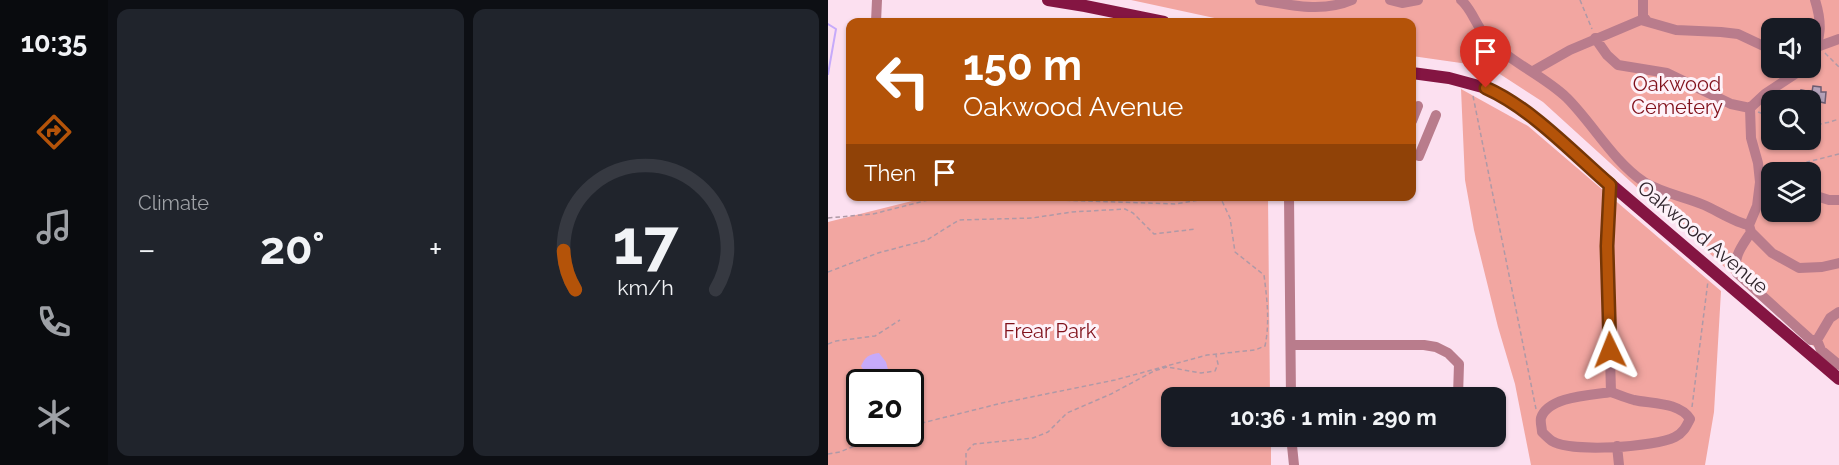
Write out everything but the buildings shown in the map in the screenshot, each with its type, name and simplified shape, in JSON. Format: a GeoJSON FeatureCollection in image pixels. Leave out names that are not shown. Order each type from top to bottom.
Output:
{"type":"FeatureCollection","features":[{"type":"Feature","properties":{"kind":"main road"},"geometry":{"type":"LineString","coordinates":[[1048,0],[1144,18]]}},
{"type":"Feature","properties":{"kind":"main road","name":"Oakwood Avenue"},"geometry":{"type":"LineString","coordinates":[[1416,74],[1470,83],[1508,99],[1538,122],[1839,379]]}},
{"type":"Feature","properties":{"kind":"street"},"geometry":{"type":"LineString","coordinates":[[876,0],[876,18]]}},
{"type":"Feature","properties":{"kind":"street"},"geometry":{"type":"LineString","coordinates":[[1260,0],[1317,8],[1337,6],[1352,0]]}},
{"type":"Feature","properties":{"kind":"street"},"geometry":{"type":"LineString","coordinates":[[1390,0],[1402,3],[1418,0]]}},
{"type":"Feature","properties":{"kind":"street"},"geometry":{"type":"LineString","coordinates":[[1461,0],[1479,29],[1492,43],[1533,71],[1566,98],[1624,164],[1644,182],[1725,214],[1750,229],[1772,253],[1800,268],[1822,267],[1839,262]]}},
{"type":"Feature","properties":{"kind":"street"},"geometry":{"type":"LineString","coordinates":[[1643,0],[1643,16],[1647,21]]}},
{"type":"Feature","properties":{"kind":"street"},"geometry":{"type":"LineString","coordinates":[[1815,0],[1818,18]]}},
{"type":"Feature","properties":{"kind":"street"},"geometry":{"type":"LineString","coordinates":[[1533,71],[1569,50],[1641,20],[1676,30],[1738,34],[1761,45]]}},
{"type":"Feature","properties":{"kind":"street"},"geometry":{"type":"LineString","coordinates":[[1595,38],[1607,55],[1618,65],[1666,73],[1731,104],[1750,108]]}},
{"type":"Feature","properties":{"kind":"street"},"geometry":{"type":"LineString","coordinates":[[1821,45],[1839,39]]}},
{"type":"Feature","properties":{"kind":"street"},"geometry":{"type":"LineString","coordinates":[[1750,108],[1789,78]]}},
{"type":"Feature","properties":{"kind":"street"},"geometry":{"type":"LineString","coordinates":[[1416,111],[1418,106]]}},
{"type":"Feature","properties":{"kind":"street"},"geometry":{"type":"LineString","coordinates":[[1750,108],[1751,138],[1759,173],[1757,206],[1750,229],[1734,264],[1737,273],[1811,340],[1817,340]]}},
{"type":"Feature","properties":{"kind":"street"},"geometry":{"type":"LineString","coordinates":[[1416,155],[1419,156],[1436,115]]}},
{"type":"Feature","properties":{"kind":"street"},"geometry":{"type":"LineString","coordinates":[[1610,185],[1607,246],[1611,392]]}},
{"type":"Feature","properties":{"kind":"street"},"geometry":{"type":"LineString","coordinates":[[1821,198],[1839,200]]}},
{"type":"Feature","properties":{"kind":"street"},"geometry":{"type":"LineString","coordinates":[[1289,201],[1291,387]]}},
{"type":"Feature","properties":{"kind":"street"},"geometry":{"type":"LineString","coordinates":[[1817,340],[1830,318],[1839,312]]}},
{"type":"Feature","properties":{"kind":"street"},"geometry":{"type":"LineString","coordinates":[[1817,340],[1821,350],[1839,365]]}},
{"type":"Feature","properties":{"kind":"street"},"geometry":{"type":"LineString","coordinates":[[1291,345],[1406,344],[1436,347],[1448,353],[1460,364],[1459,387]]}},
{"type":"Feature","properties":{"kind":"street"},"geometry":{"type":"LineString","coordinates":[[1611,392],[1633,399],[1671,406],[1686,413],[1690,420],[1684,431],[1675,437],[1651,444],[1572,447],[1553,442],[1542,432],[1541,418],[1548,407],[1566,399],[1611,392]]}},
{"type":"Feature","properties":{"kind":"street"},"geometry":{"type":"LineString","coordinates":[[1617,446],[1619,465]]}},
{"type":"Feature","properties":{"kind":"street"},"geometry":{"type":"LineString","coordinates":[[1293,447],[1294,465]]}},
{"type":"Feature","properties":{"kind":"path"},"geometry":{"type":"LineString","coordinates":[[1580,0],[1595,38]]}},
{"type":"Feature","properties":{"kind":"path"},"geometry":{"type":"LineString","coordinates":[[1821,53],[1839,67]]}},
{"type":"Feature","properties":{"kind":"path"},"geometry":{"type":"LineString","coordinates":[[1470,83],[1537,418],[1541,418]]}},
{"type":"Feature","properties":{"kind":"path"},"geometry":{"type":"LineString","coordinates":[[1750,108],[1761,112]]}},
{"type":"Feature","properties":{"kind":"path"},"geometry":{"type":"LineString","coordinates":[[1821,124],[1839,119]]}},
{"type":"Feature","properties":{"kind":"path"},"geometry":{"type":"LineString","coordinates":[[1807,162],[1839,154]]}},
{"type":"Feature","properties":{"kind":"path"},"geometry":{"type":"LineString","coordinates":[[828,218],[873,214],[924,201]]}},
{"type":"Feature","properties":{"kind":"path"},"geometry":{"type":"LineString","coordinates":[[1088,201],[1175,204],[1193,201]]}},
{"type":"Feature","properties":{"kind":"path"},"geometry":{"type":"LineString","coordinates":[[924,422],[1002,403],[1115,380],[1188,359],[1255,350],[1265,346],[1268,332],[1268,308],[1264,275],[1235,252],[1230,218],[1222,201]]}},
{"type":"Feature","properties":{"kind":"path"},"geometry":{"type":"LineString","coordinates":[[828,272],[878,253],[927,240],[952,224],[965,219],[1032,218],[1119,208],[1133,213],[1154,234],[1196,229]]}},
{"type":"Feature","properties":{"kind":"path"},"geometry":{"type":"LineString","coordinates":[[1690,420],[1710,269]]}},
{"type":"Feature","properties":{"kind":"path"},"geometry":{"type":"LineString","coordinates":[[828,344],[874,336],[900,320]]}},
{"type":"Feature","properties":{"kind":"path"},"geometry":{"type":"LineString","coordinates":[[966,465],[966,452],[974,444],[1033,438],[1048,432],[1067,412],[1167,367],[1201,373],[1215,371],[1218,364],[1215,354]]}},
{"type":"Feature","properties":{"kind":"path"},"geometry":{"type":"LineString","coordinates":[[828,454],[852,447]]}},
{"type":"Feature","properties":{"kind":"green space","name":"Oakwood Cemetery"},"geometry":{"type":"Polygon","coordinates":[[[1131,0],[1839,0],[1839,367],[1796,332],[1543,102],[1489,67],[1416,57],[1416,18],[1214,18],[1131,0]]]}},
{"type":"Feature","properties":{"kind":"green space"},"geometry":{"type":"Polygon","coordinates":[[[1461,89],[1528,126],[1721,291],[1714,412],[1705,465],[1531,465],[1515,384],[1474,230],[1465,180],[1461,89]]]}},
{"type":"Feature","properties":{"kind":"green space","name":"Frear Park"},"geometry":{"type":"Polygon","coordinates":[[[912,201],[1268,201],[1270,387],[1161,387],[1161,447],[1271,447],[1271,465],[828,465],[828,222],[912,201]]]}},
{"type":"Feature","properties":{"kind":"shaded area"},"geometry":{"type":"Polygon","coordinates":[[[879,353],[888,369],[863,369],[861,366],[864,360],[879,353]]]}},
{"type":"Feature","properties":{"kind":"waterway"},"geometry":{"type":"LineString","coordinates":[[828,24],[836,29],[828,74]]}},
{"type":"Feature","properties":{"kind":"route"},"geometry":{"type":"LineString","coordinates":[[1486,88],[1508,99],[1538,122],[1610,185],[1607,246],[1610,350]]}}]}
